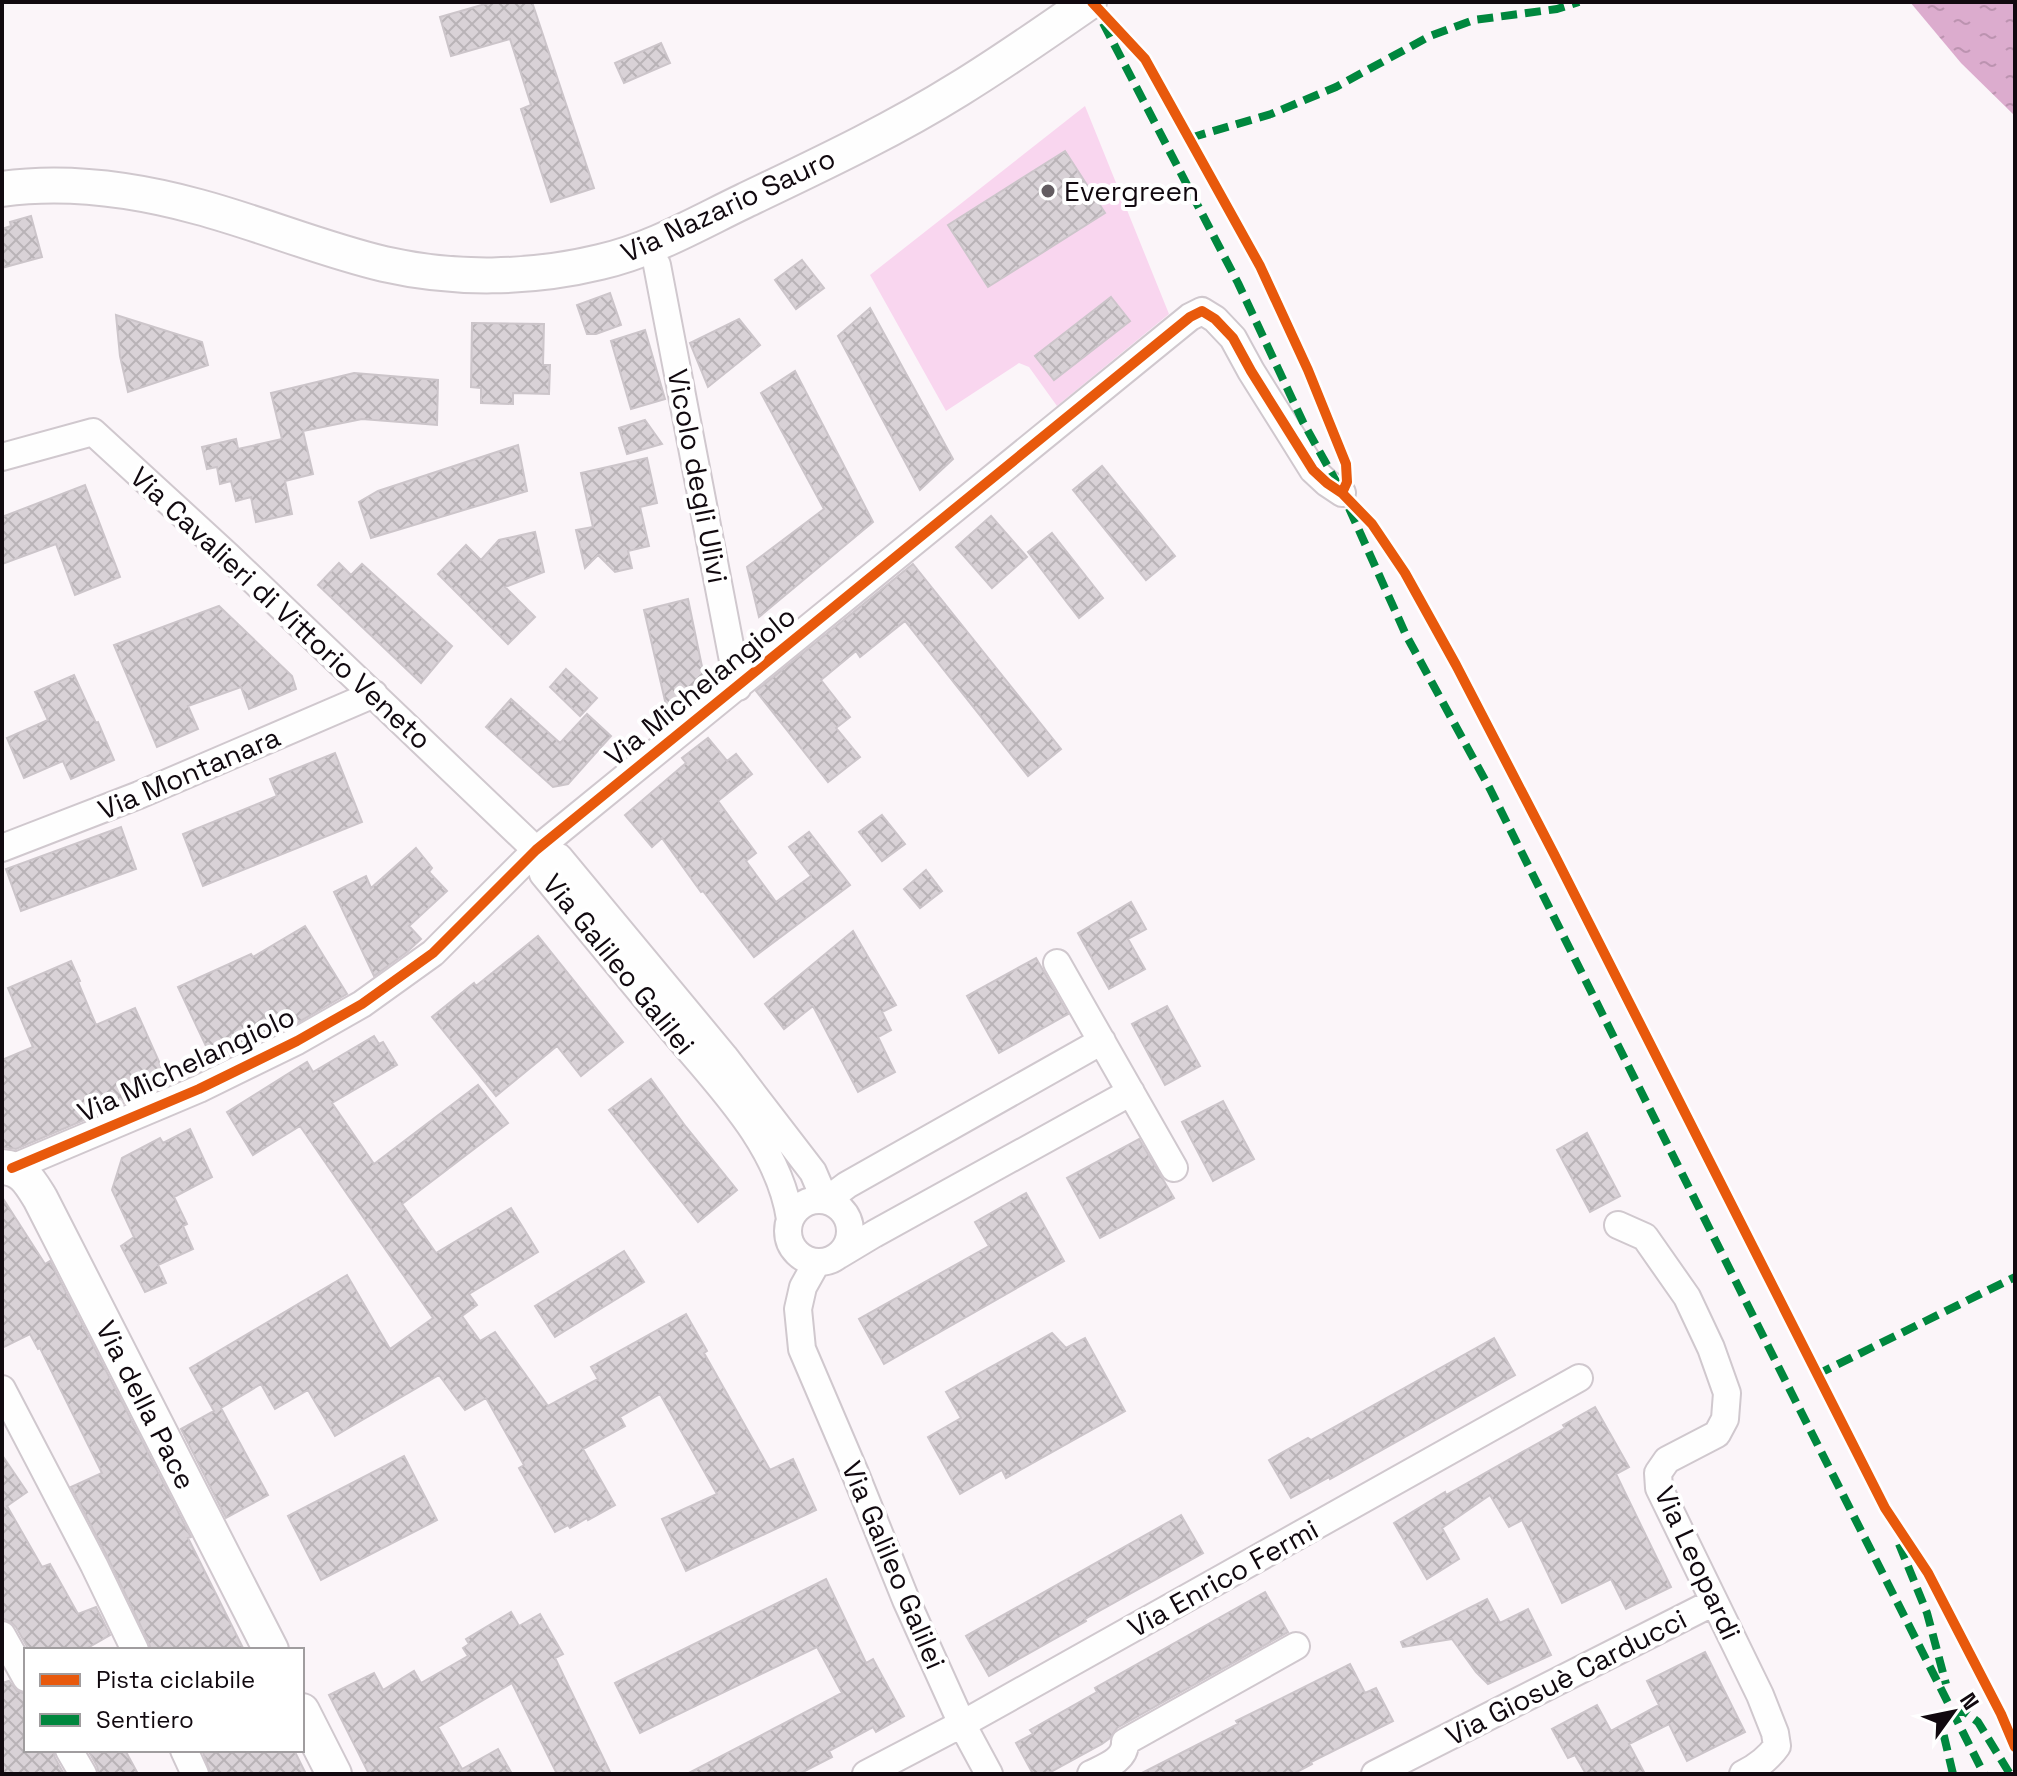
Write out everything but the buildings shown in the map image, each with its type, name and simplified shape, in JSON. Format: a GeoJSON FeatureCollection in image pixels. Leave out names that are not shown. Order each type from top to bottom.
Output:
{"type":"FeatureCollection","features":[{"type":"Feature","properties":{"kind":"main road","name":"Via Nazario Sauro"},"geometry":{"type":"LineString","coordinates":[[2,189],[55,186],[143,194],[200,207],[387,265],[432,272],[479,275],[554,271],[599,263],[640,249],[790,179],[908,119],[957,90],[1089,2]]}},
{"type":"Feature","properties":{"kind":"main road","name":"Via della Pace"},"geometry":{"type":"LineString","coordinates":[[7,1168],[26,1176],[40,1198],[270,1648]]}},
{"type":"Feature","properties":{"kind":"main road"},"geometry":{"type":"LineString","coordinates":[[304,1715],[334,1774]]}},
{"type":"Feature","properties":{"kind":"street","name":"Vicolo degli Ulivi"},"geometry":{"type":"LineString","coordinates":[[657,265],[738,687]]}},
{"type":"Feature","properties":{"kind":"street","name":"Via Michelangiolo"},"geometry":{"type":"LineString","coordinates":[[7,1168],[199,1089],[297,1041],[362,1004],[433,953],[536,850],[1179,326],[1202,311],[1215,319],[1233,338],[1313,470],[1342,493]]}},
{"type":"Feature","properties":{"kind":"street","name":"Via Cavalieri di Vittorio Veneto"},"geometry":{"type":"LineString","coordinates":[[2,457],[93,432],[227,555],[536,850]]}},
{"type":"Feature","properties":{"kind":"street","name":"Via Montanara"},"geometry":{"type":"LineString","coordinates":[[2,848],[139,795],[374,694]]}},
{"type":"Feature","properties":{"kind":"street","name":"Via Galileo Galilei"},"geometry":{"type":"LineString","coordinates":[[536,850],[559,857],[724,1056],[813,1172],[826,1201],[845,1213],[849,1221],[849,1240],[845,1248],[828,1259],[803,1287],[799,1302],[802,1349],[906,1600],[962,1724],[989,1774]]}},
{"type":"Feature","properties":{"kind":"street","name":"Via Galileo Galilei"},"geometry":{"type":"LineString","coordinates":[[536,850],[543,874],[759,1139],[771,1158],[788,1205],[788,1234],[793,1248],[807,1260],[828,1259]]}},
{"type":"Feature","properties":{"kind":"street"},"geometry":{"type":"LineString","coordinates":[[1057,963],[1174,1168]]}},
{"type":"Feature","properties":{"kind":"street"},"geometry":{"type":"LineString","coordinates":[[790,1219],[802,1204],[826,1201],[847,1185],[1102,1041]]}},
{"type":"Feature","properties":{"kind":"street"},"geometry":{"type":"LineString","coordinates":[[828,1259],[1131,1092]]}},
{"type":"Feature","properties":{"kind":"street","name":"Via Leopardi"},"geometry":{"type":"LineString","coordinates":[[1618,1225],[1645,1237],[1687,1297],[1711,1348],[1727,1393],[1725,1419],[1717,1434],[1667,1460],[1658,1473],[1659,1488],[1760,1695],[1775,1733],[1777,1746],[1770,1756],[1750,1770]]}},
{"type":"Feature","properties":{"kind":"street","name":"Via Enrico Fermi"},"geometry":{"type":"LineString","coordinates":[[866,1774],[962,1724],[1579,1378]]}},
{"type":"Feature","properties":{"kind":"street"},"geometry":{"type":"LineString","coordinates":[[2,1389],[134,1648]]}},
{"type":"Feature","properties":{"kind":"street","name":"Via Giosuè Carducci"},"geometry":{"type":"LineString","coordinates":[[1375,1774],[1714,1602]]}},
{"type":"Feature","properties":{"kind":"street"},"geometry":{"type":"LineString","coordinates":[[2,1635],[15,1670]]}},
{"type":"Feature","properties":{"kind":"street"},"geometry":{"type":"LineString","coordinates":[[1091,1774],[1117,1760],[1125,1749],[1125,1742],[1296,1646]]}},
{"type":"Feature","properties":{"kind":"street"},"geometry":{"type":"LineString","coordinates":[[70,1752],[83,1774]]}},
{"type":"Feature","properties":{"kind":"street"},"geometry":{"type":"LineString","coordinates":[[185,1752],[195,1774]]}},
{"type":"Feature","properties":{"kind":"shaded area","name":"Evergreen"},"geometry":{"type":"Polygon","coordinates":[[[1085,106],[1169,314],[1057,406],[1029,367],[1019,363],[946,411],[870,275],[1085,106]]]}},
{"type":"Feature","properties":{"kind":"water"},"geometry":{"type":"Polygon","coordinates":[[[1910,2],[2015,2],[2015,116],[1961,63],[1910,2]]]}},
{"type":"Feature","properties":{"kind":"marked path"},"geometry":{"type":"LineString","coordinates":[[1190,138],[1271,114],[1336,87],[1430,36],[1474,20],[1557,9],[1579,2]]}},
{"type":"Feature","properties":{"kind":"marked path"},"geometry":{"type":"LineString","coordinates":[[1103,23],[1238,283],[1303,422],[1337,483]]}},
{"type":"Feature","properties":{"kind":"marked path"},"geometry":{"type":"LineString","coordinates":[[1349,508],[1406,635],[1490,789],[1984,1774]]}},
{"type":"Feature","properties":{"kind":"marked path"},"geometry":{"type":"LineString","coordinates":[[1816,1375],[2015,1277]]}},
{"type":"Feature","properties":{"kind":"marked path"},"geometry":{"type":"LineString","coordinates":[[1899,1544],[1927,1613],[1946,1684]]}},
{"type":"Feature","properties":{"kind":"marked path"},"geometry":{"type":"LineString","coordinates":[[1953,1711],[1965,1712],[1978,1722],[2010,1774]]}},
{"type":"Feature","properties":{"kind":"marked path"},"geometry":{"type":"LineString","coordinates":[[1953,1711],[1944,1722],[1943,1732],[1953,1774]]}},
{"type":"Feature","properties":{"kind":"cycle path"},"geometry":{"type":"LineString","coordinates":[[1092,2],[1145,59],[1260,266],[1308,370],[1346,464],[1347,482],[1342,493]]}},
{"type":"Feature","properties":{"kind":"cycle path"},"geometry":{"type":"LineString","coordinates":[[12,1168],[199,1089],[297,1041],[362,1004],[433,953],[536,850],[1190,317],[1202,311],[1215,319],[1233,338],[1313,470],[1342,493],[1372,524],[1405,573],[1554,854],[1885,1508],[1928,1573],[2015,1747]]}},
{"type":"Feature","properties":{"kind":"place","name":"Evergreen"},"geometry":{"type":"Point","coordinates":[1048,191]}}]}
